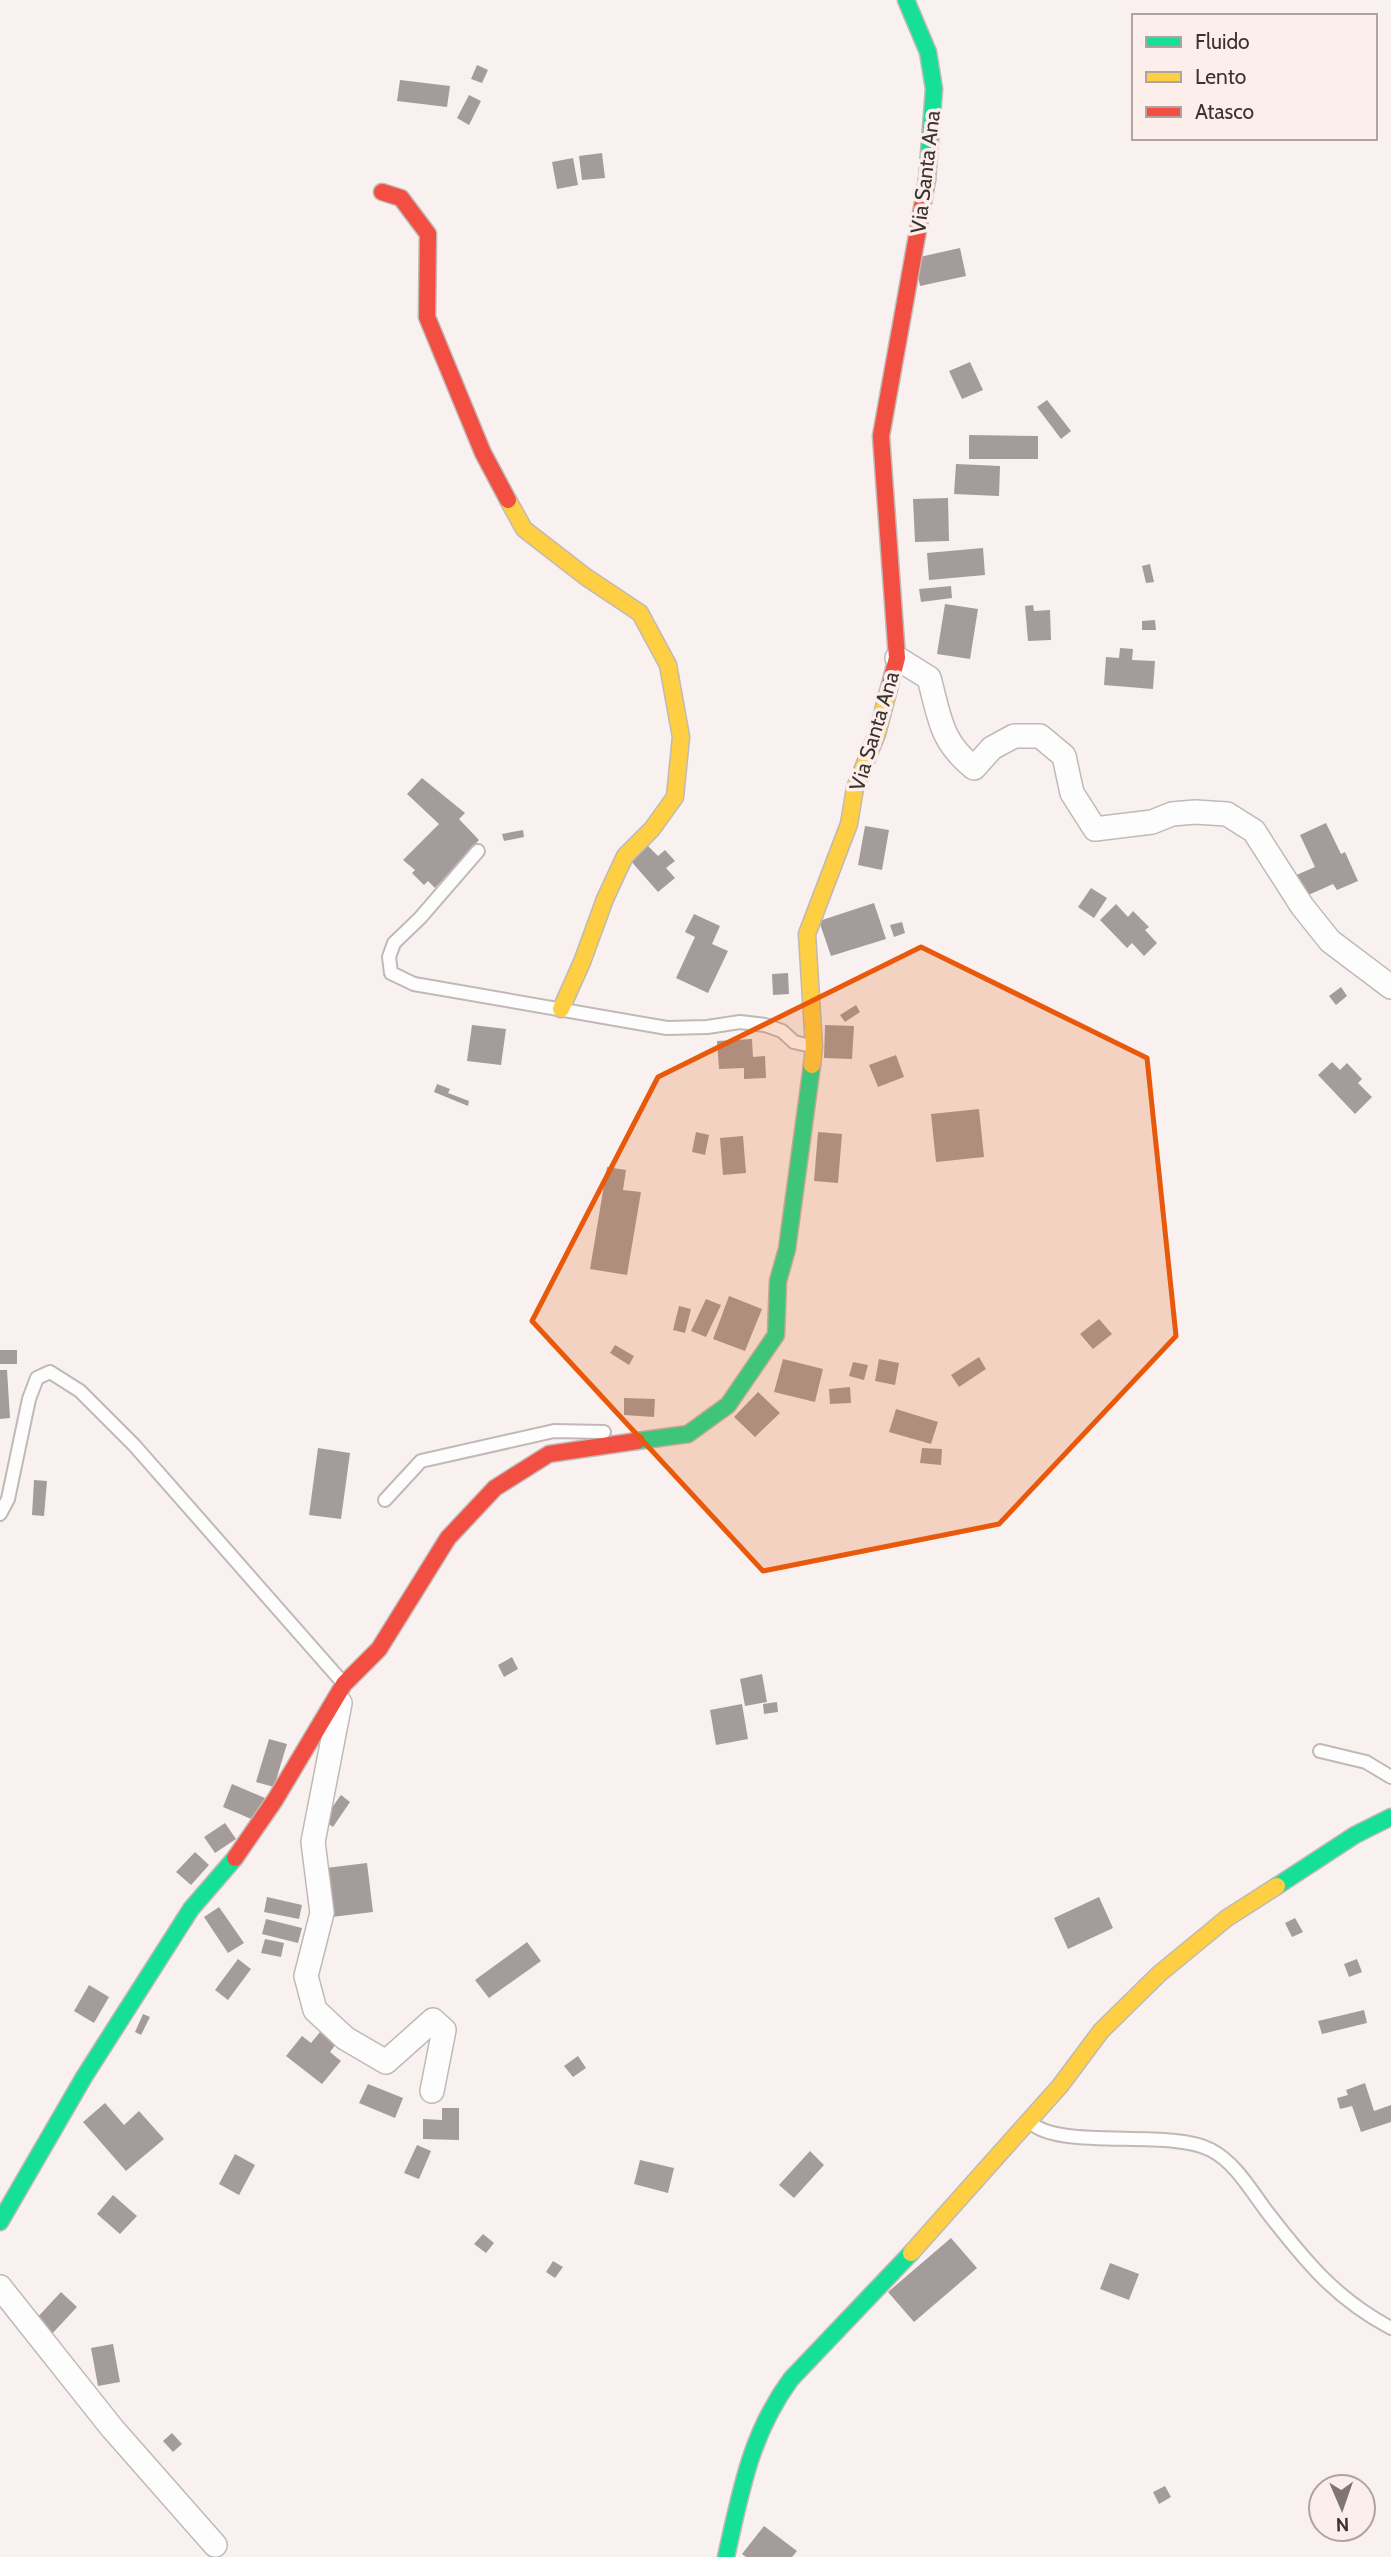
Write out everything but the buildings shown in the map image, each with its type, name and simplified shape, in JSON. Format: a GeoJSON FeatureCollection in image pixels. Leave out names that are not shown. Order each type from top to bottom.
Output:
{"type":"FeatureCollection","features":[{"type":"Feature","properties":{"kind":"street","name":"Via Santa Ana"},"geometry":{"type":"LineString","coordinates":[[688,1434],[728,1405],[776,1335],[778,1282],[787,1249],[814,1047],[807,934],[849,824],[855,788],[877,733],[897,657],[881,436],[930,166],[934,89],[929,52],[906,0]]}},
{"type":"Feature","properties":{"kind":"street"},"geometry":{"type":"LineString","coordinates":[[382,192],[401,198],[428,234],[427,317],[483,453],[524,530],[586,577],[640,613],[668,665],[681,737],[675,797],[653,829],[625,856],[561,1009]]}},
{"type":"Feature","properties":{"kind":"street"},"geometry":{"type":"LineString","coordinates":[[897,657],[929,678],[947,740],[958,755],[974,768],[992,748],[1014,736],[1040,736],[1064,756],[1072,793],[1095,829],[1152,822],[1172,814],[1195,812],[1227,814],[1254,831],[1301,906],[1330,941],[1391,987]]}},
{"type":"Feature","properties":{"kind":"street"},"geometry":{"type":"LineString","coordinates":[[0,2222],[83,2077],[191,1909],[238,1854],[275,1800],[344,1684],[379,1649],[449,1538],[495,1488],[549,1454],[688,1434]]}},
{"type":"Feature","properties":{"kind":"street"},"geometry":{"type":"LineString","coordinates":[[344,1684],[313,1842],[322,1913],[306,1976],[315,2010],[345,2038],[387,2062],[433,2020],[444,2030],[432,2091]]}},
{"type":"Feature","properties":{"kind":"street"},"geometry":{"type":"LineString","coordinates":[[726,2557],[748,2461],[765,2419],[777,2398],[791,2379],[874,2294],[1030,2121],[1116,2014],[1185,1951],[1261,1895],[1367,1828],[1391,1816]]}},
{"type":"Feature","properties":{"kind":"street"},"geometry":{"type":"LineString","coordinates":[[0,2287],[112,2428],[215,2545]]}},
{"type":"Feature","properties":{"kind":"lane"},"geometry":{"type":"LineString","coordinates":[[478,851],[421,918],[394,943],[389,957],[391,973],[414,984],[486,999],[667,1028],[707,1027],[740,1022],[765,1025],[782,1031],[794,1042],[814,1047]]}},
{"type":"Feature","properties":{"kind":"lane"},"geometry":{"type":"LineString","coordinates":[[0,1514],[8,1500],[29,1399],[37,1378],[50,1372],[80,1391],[134,1445],[344,1684]]}},
{"type":"Feature","properties":{"kind":"lane"},"geometry":{"type":"LineString","coordinates":[[385,1500],[421,1461],[554,1431],[688,1434]]}},
{"type":"Feature","properties":{"kind":"lane"},"geometry":{"type":"LineString","coordinates":[[1320,1751],[1366,1762],[1391,1777]]}},
{"type":"Feature","properties":{"kind":"lane"},"geometry":{"type":"LineString","coordinates":[[1030,2121],[1048,2132],[1137,2140],[1176,2140],[1212,2150],[1231,2164],[1297,2251],[1324,2281],[1362,2311],[1391,2328]]}},
{"type":"Feature","properties":{"kind":"highlighted area"},"geometry":{"type":"Polygon","coordinates":[[[921,947],[1147,1058],[1176,1336],[999,1524],[763,1571],[532,1321],[658,1077],[921,947]]]}},
{"type":"Feature","properties":{"kind":"traffic: fast"},"geometry":{"type":"LineString","coordinates":[[906,0],[928,52],[934,89],[927,180]]}},
{"type":"Feature","properties":{"kind":"traffic: fast"},"geometry":{"type":"LineString","coordinates":[[637,1441],[688,1434],[728,1405],[776,1335],[778,1281],[787,1249],[812,1065]]}},
{"type":"Feature","properties":{"kind":"traffic: fast"},"geometry":{"type":"LineString","coordinates":[[1277,1886],[1355,1835],[1391,1817]]}},
{"type":"Feature","properties":{"kind":"traffic: fast"},"geometry":{"type":"LineString","coordinates":[[0,2222],[84,2077],[191,1909],[235,1858]]}},
{"type":"Feature","properties":{"kind":"traffic: fast"},"geometry":{"type":"LineString","coordinates":[[726,2557],[749,2464],[777,2400],[791,2379],[911,2253]]}},
{"type":"Feature","properties":{"kind":"traffic: slow"},"geometry":{"type":"LineString","coordinates":[[508,500],[524,529],[586,577],[640,613],[668,665],[681,737],[675,797],[652,829],[625,856],[561,1009]]}},
{"type":"Feature","properties":{"kind":"traffic: slow"},"geometry":{"type":"LineString","coordinates":[[812,1065],[814,1047],[807,934],[849,824],[855,788],[877,734],[888,692]]}},
{"type":"Feature","properties":{"kind":"traffic: slow"},"geometry":{"type":"LineString","coordinates":[[911,2253],[1060,2086],[1101,2031],[1159,1974],[1227,1918],[1277,1886]]}},
{"type":"Feature","properties":{"kind":"traffic: jam"},"geometry":{"type":"LineString","coordinates":[[888,692],[897,658],[881,436],[927,180]]}},
{"type":"Feature","properties":{"kind":"traffic: jam"},"geometry":{"type":"LineString","coordinates":[[382,192],[401,198],[428,234],[427,317],[483,453],[508,500]]}},
{"type":"Feature","properties":{"kind":"traffic: jam"},"geometry":{"type":"LineString","coordinates":[[235,1858],[275,1800],[344,1684],[379,1649],[448,1538],[495,1488],[549,1454],[637,1441]]}}]}
